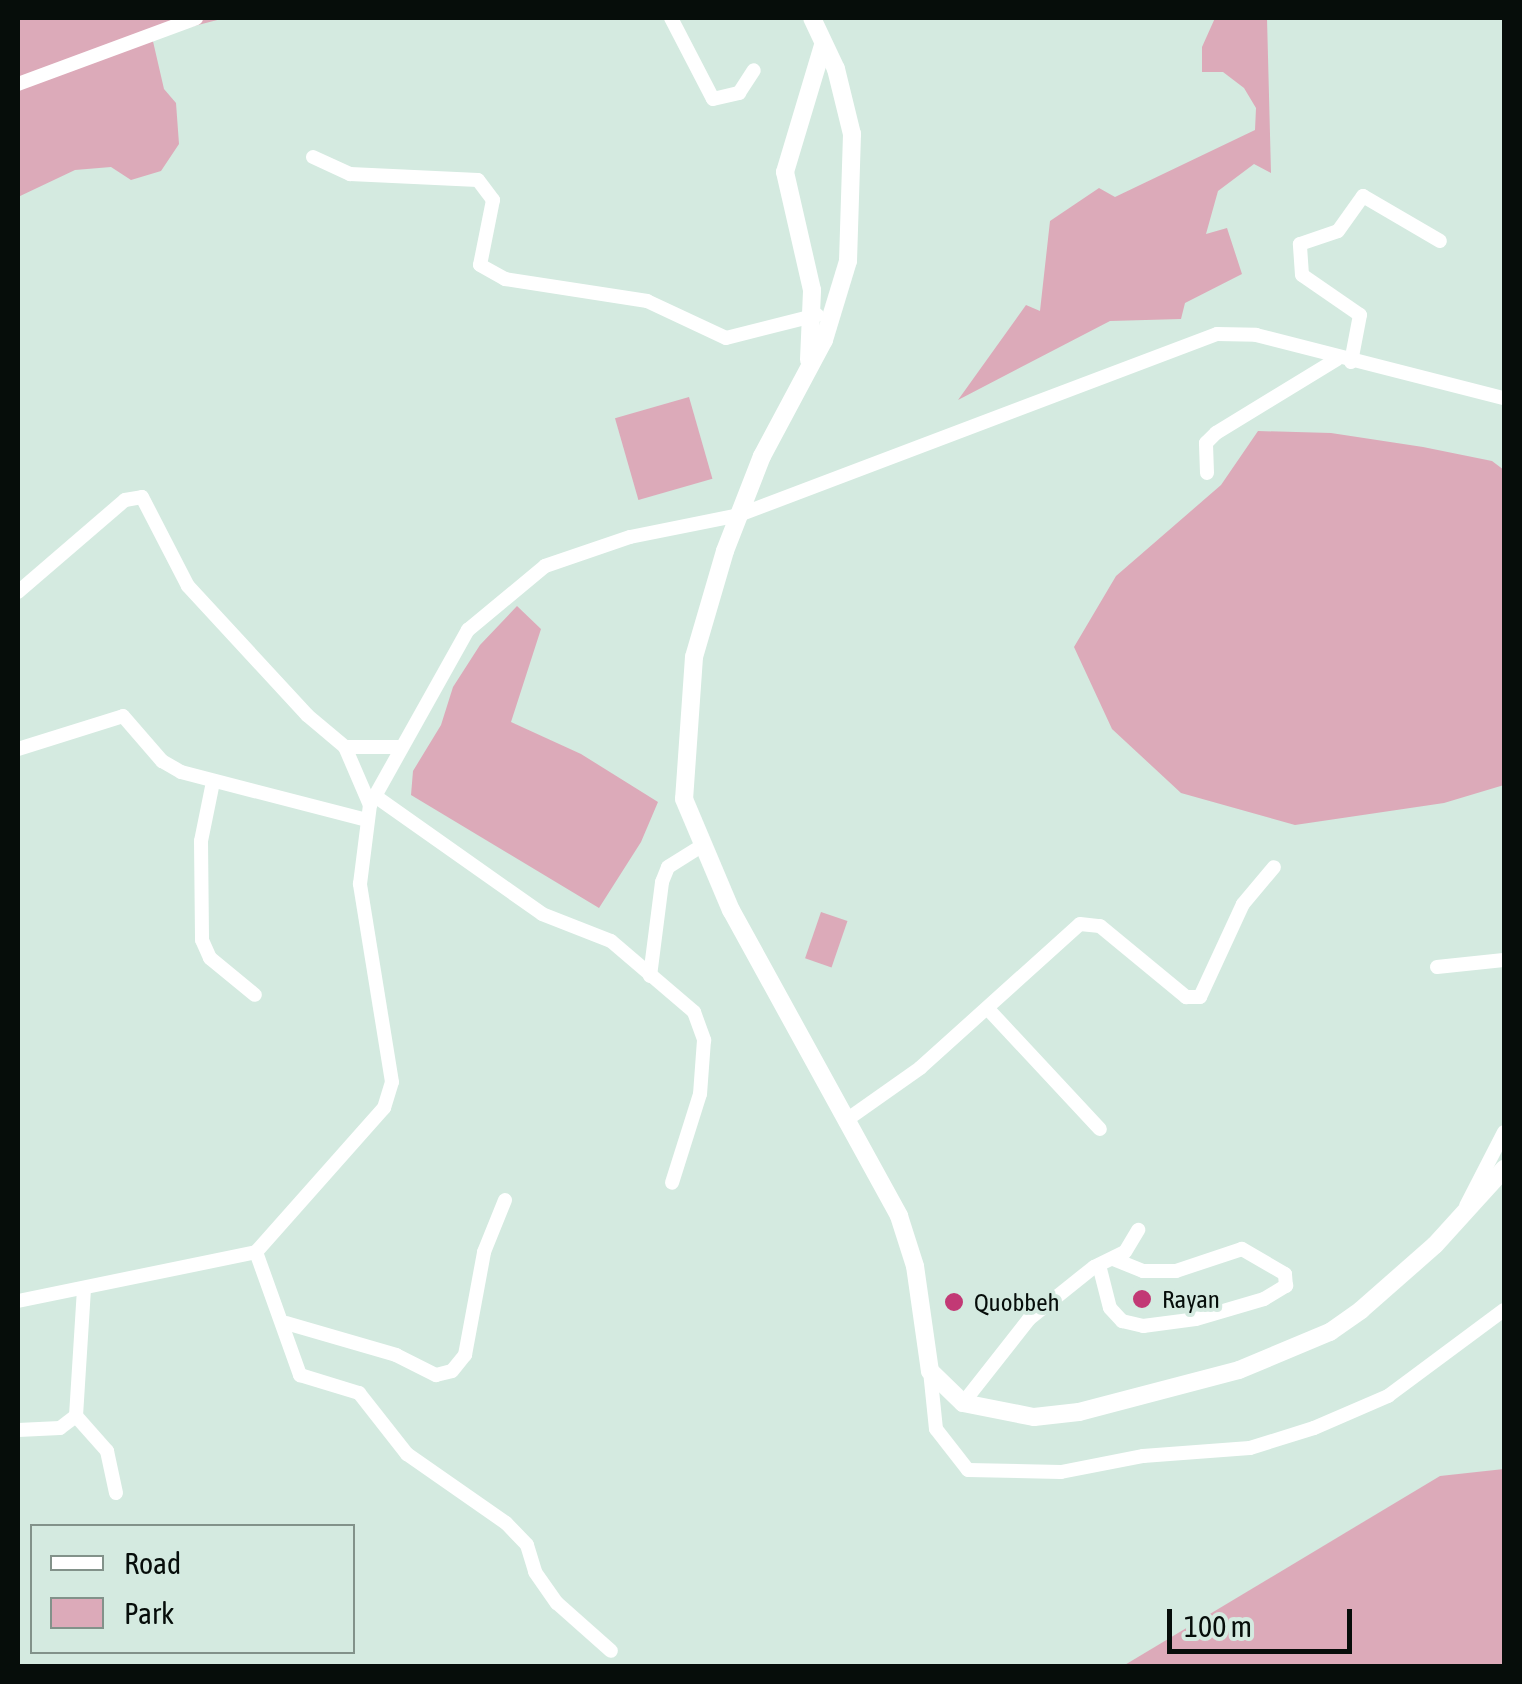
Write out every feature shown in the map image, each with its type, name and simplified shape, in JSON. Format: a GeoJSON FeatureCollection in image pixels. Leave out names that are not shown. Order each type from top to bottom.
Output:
{"type":"FeatureCollection","features":[{"type":"Feature","properties":{"kind":"main road"},"geometry":{"type":"LineString","coordinates":[[812,18],[836,70],[852,134],[854,214],[842,294],[739,515],[694,657],[687,705],[684,799],[699,848],[906,1233],[930,1371],[963,1404],[1034,1417],[1079,1412],[1239,1370],[1330,1332],[1361,1310],[1504,1169]]}},
{"type":"Feature","properties":{"kind":"main road"},"geometry":{"type":"LineString","coordinates":[[808,360],[812,290],[785,172],[823,45]]}},
{"type":"Feature","properties":{"kind":"main road"},"geometry":{"type":"LineString","coordinates":[[812,290],[842,294]]}},
{"type":"Feature","properties":{"kind":"street"},"geometry":{"type":"LineString","coordinates":[[18,84],[196,18]]}},
{"type":"Feature","properties":{"kind":"street"},"geometry":{"type":"LineString","coordinates":[[670,18],[712,100],[739,93],[754,70]]}},
{"type":"Feature","properties":{"kind":"street"},"geometry":{"type":"LineString","coordinates":[[312,156],[350,174],[478,180],[493,200],[480,264],[505,279],[647,301],[726,338],[752,336],[811,314],[833,319]]}},
{"type":"Feature","properties":{"kind":"street"},"geometry":{"type":"LineString","coordinates":[[1206,473],[1206,443],[1216,433],[1344,360],[1360,315],[1302,275],[1300,244],[1338,231],[1362,196],[1440,241]]}},
{"type":"Feature","properties":{"kind":"street"},"geometry":{"type":"LineString","coordinates":[[18,1301],[256,1252],[390,1095],[362,908],[366,820],[400,746],[468,630],[519,584],[576,554],[739,515],[1217,334],[1256,334],[1344,360],[1504,398]]}},
{"type":"Feature","properties":{"kind":"street"},"geometry":{"type":"LineString","coordinates":[[18,592],[125,500],[142,497],[196,596],[346,747],[372,800],[542,914],[611,940],[694,1012],[704,1040],[700,1094],[672,1182]]}},
{"type":"Feature","properties":{"kind":"street"},"geometry":{"type":"LineString","coordinates":[[18,749],[123,716],[170,767],[213,782],[366,820]]}},
{"type":"Feature","properties":{"kind":"street"},"geometry":{"type":"LineString","coordinates":[[346,747],[400,746]]}},
{"type":"Feature","properties":{"kind":"street"},"geometry":{"type":"LineString","coordinates":[[213,782],[201,841],[202,940],[210,958],[255,995]]}},
{"type":"Feature","properties":{"kind":"street"},"geometry":{"type":"LineString","coordinates":[[650,976],[662,882],[668,868],[699,848]]}},
{"type":"Feature","properties":{"kind":"street"},"geometry":{"type":"LineString","coordinates":[[845,1121],[988,1009],[1088,921],[1186,997],[1200,998],[1242,904],[1274,867]]}},
{"type":"Feature","properties":{"kind":"street"},"geometry":{"type":"LineString","coordinates":[[1437,967],[1504,960]]}},
{"type":"Feature","properties":{"kind":"street"},"geometry":{"type":"LineString","coordinates":[[988,1009],[1100,1128]]}},
{"type":"Feature","properties":{"kind":"street"},"geometry":{"type":"LineString","coordinates":[[1464,1211],[1504,1132]]}},
{"type":"Feature","properties":{"kind":"street"},"geometry":{"type":"LineString","coordinates":[[286,1323],[396,1355],[436,1375],[452,1371],[465,1354],[484,1252],[505,1200]]}},
{"type":"Feature","properties":{"kind":"street"},"geometry":{"type":"LineString","coordinates":[[963,1404],[1029,1320],[1106,1262],[1138,1230]]}},
{"type":"Feature","properties":{"kind":"street"},"geometry":{"type":"LineString","coordinates":[[1242,1249],[1285,1274],[1286,1286],[1196,1319],[1143,1326],[1110,1308],[1106,1262],[1143,1271],[1176,1271],[1242,1249]]}},
{"type":"Feature","properties":{"kind":"street"},"geometry":{"type":"LineString","coordinates":[[256,1252],[272,1306],[286,1323],[300,1376],[359,1394],[407,1454],[517,1532],[558,1602],[611,1651]]}},
{"type":"Feature","properties":{"kind":"street"},"geometry":{"type":"LineString","coordinates":[[84,1288],[76,1416],[107,1451],[116,1493]]}},
{"type":"Feature","properties":{"kind":"street"},"geometry":{"type":"LineString","coordinates":[[930,1371],[936,1429],[953,1458],[986,1473],[1045,1474],[1250,1448],[1314,1428],[1388,1396],[1504,1310]]}},
{"type":"Feature","properties":{"kind":"street"},"geometry":{"type":"LineString","coordinates":[[18,1430],[60,1428],[76,1416]]}},
{"type":"Feature","properties":{"kind":"green space"},"geometry":{"type":"Polygon","coordinates":[[[18,18],[225,18],[152,37],[164,89],[176,103],[179,144],[161,171],[131,180],[111,167],[75,170],[18,197],[18,18]]]}},
{"type":"Feature","properties":{"kind":"green space"},"geometry":{"type":"Polygon","coordinates":[[[1215,18],[1267,18],[1271,173],[1254,164],[1218,191],[1206,234],[1227,228],[1242,274],[1185,303],[1181,319],[1110,321],[958,400],[1026,305],[1040,311],[1050,221],[1099,188],[1115,197],[1255,130],[1256,108],[1244,88],[1223,72],[1202,72],[1202,47],[1215,18]]]}},
{"type":"Feature","properties":{"kind":"green space"},"geometry":{"type":"Polygon","coordinates":[[[689,397],[712,479],[638,500],[615,418],[689,397]]]}},
{"type":"Feature","properties":{"kind":"green space"},"geometry":{"type":"Polygon","coordinates":[[[1258,431],[1331,433],[1423,447],[1492,461],[1504,470],[1504,785],[1444,803],[1295,825],[1181,793],[1112,729],[1074,647],[1116,576],[1221,485],[1258,431]]]}},
{"type":"Feature","properties":{"kind":"green space"},"geometry":{"type":"Polygon","coordinates":[[[517,606],[541,629],[511,722],[581,754],[658,802],[641,842],[599,908],[411,795],[413,771],[441,725],[453,687],[480,645],[517,606]]]}},
{"type":"Feature","properties":{"kind":"green space"},"geometry":{"type":"Polygon","coordinates":[[[821,912],[847,921],[832,967],[805,958],[821,912]]]}},
{"type":"Feature","properties":{"kind":"green space"},"geometry":{"type":"Polygon","coordinates":[[[1504,1469],[1504,1666],[1123,1666],[1440,1476],[1504,1469]]]}},
{"type":"Feature","properties":{"kind":"place","name":"Rayan"},"geometry":{"type":"Point","coordinates":[1142,1299]}},
{"type":"Feature","properties":{"kind":"place","name":"Quobbeh"},"geometry":{"type":"Point","coordinates":[954,1302]}}]}
